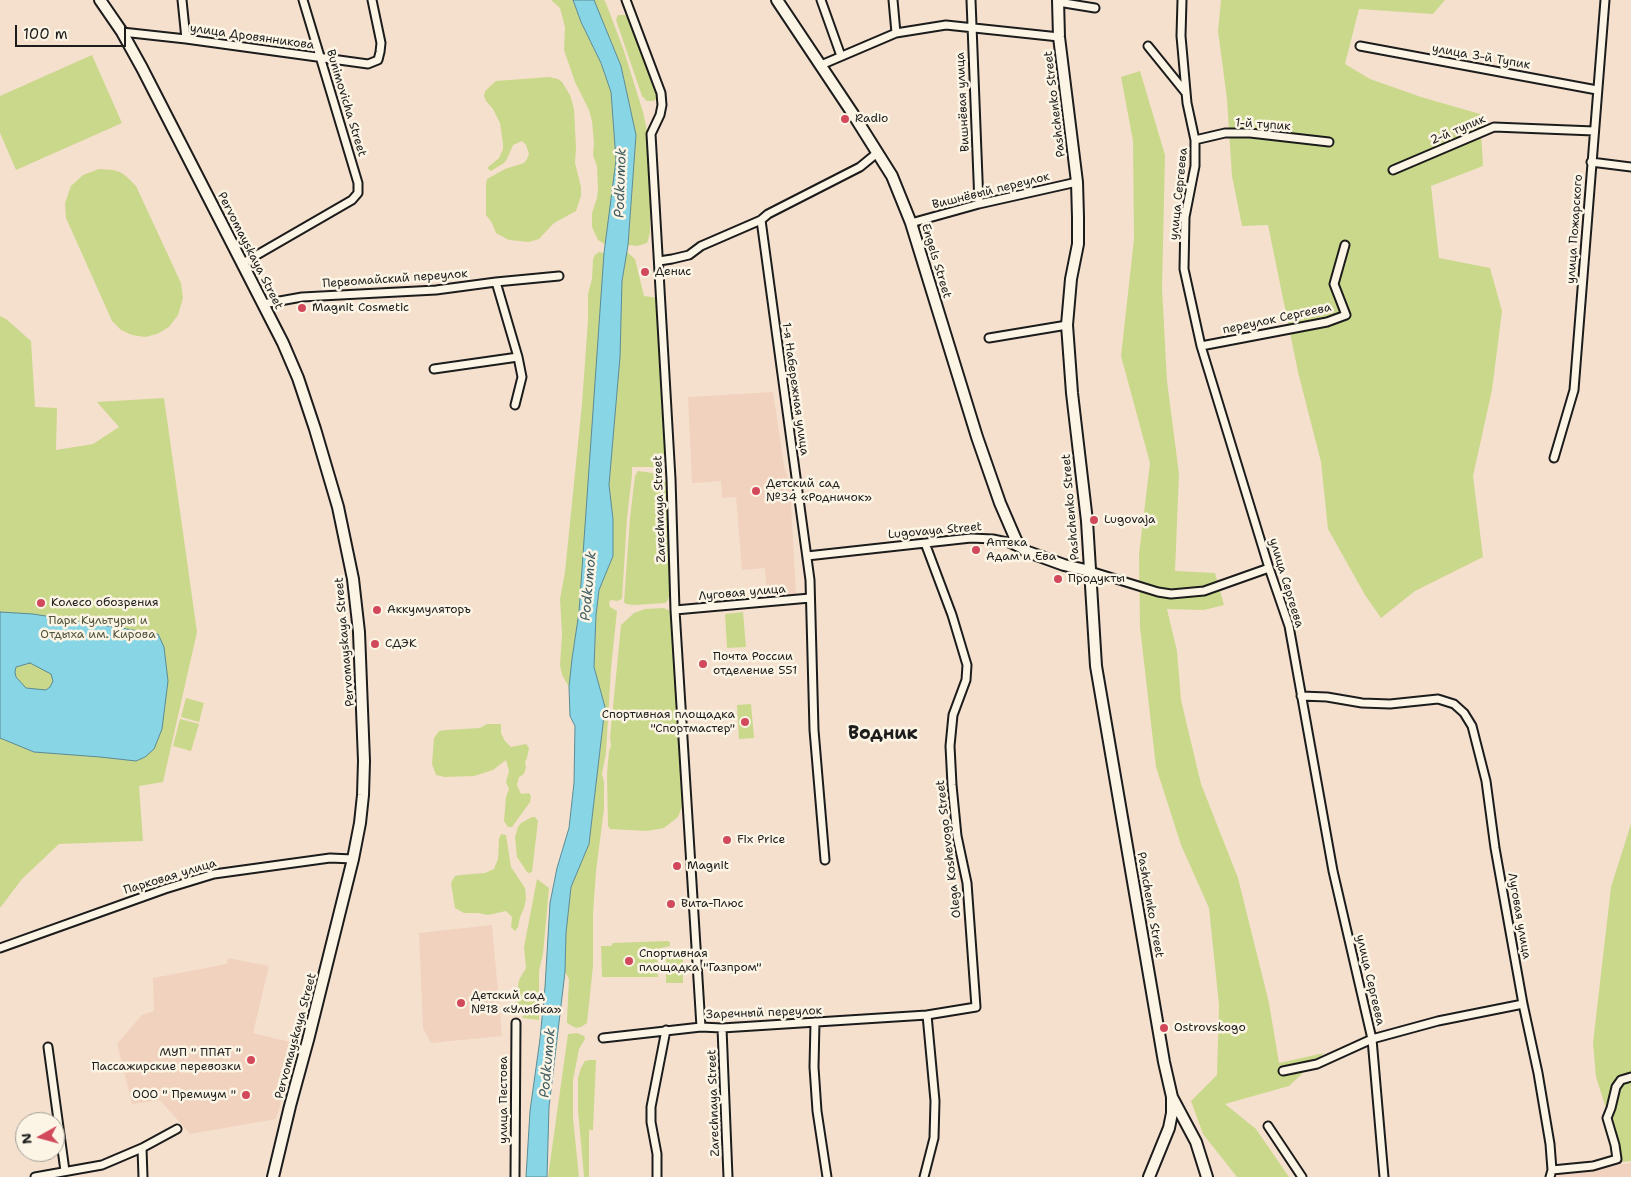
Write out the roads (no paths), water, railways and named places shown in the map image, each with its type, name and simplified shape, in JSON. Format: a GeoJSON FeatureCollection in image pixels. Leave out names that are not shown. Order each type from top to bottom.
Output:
{"type":"FeatureCollection","features":[{"type":"Feature","properties":{"kind":"street","name":"Pervomayskaya Street"},"geometry":{"type":"LineString","coordinates":[[100,0],[122,32],[142,68],[243,263],[290,361],[306,404],[338,507],[353,579],[359,642],[364,796],[353,859],[273,1177]]}},
{"type":"Feature","properties":{"kind":"street"},"geometry":{"type":"LineString","coordinates":[[182,0],[186,39]]}},
{"type":"Feature","properties":{"kind":"street","name":"Bunimovicha Street"},"geometry":{"type":"LineString","coordinates":[[243,263],[352,200],[358,193],[358,183],[303,0]]}},
{"type":"Feature","properties":{"kind":"street","name":"улица Дровянникова"},"geometry":{"type":"LineString","coordinates":[[122,32],[368,64],[378,60],[381,43],[372,0]]}},
{"type":"Feature","properties":{"kind":"street","name":"Zarechnaya Street"},"geometry":{"type":"LineString","coordinates":[[626,0],[661,93],[662,105],[660,115],[651,134],[671,479],[675,610],[701,1027]]}},
{"type":"Feature","properties":{"kind":"street","name":"Engels Street"},"geometry":{"type":"LineString","coordinates":[[778,0],[892,176],[911,223],[977,436],[1008,523],[1016,540],[1024,550]]}},
{"type":"Feature","properties":{"kind":"street"},"geometry":{"type":"LineString","coordinates":[[821,0],[841,56]]}},
{"type":"Feature","properties":{"kind":"street"},"geometry":{"type":"LineString","coordinates":[[893,0],[896,33]]}},
{"type":"Feature","properties":{"kind":"street","name":"Вишнёвая улица"},"geometry":{"type":"LineString","coordinates":[[971,0],[979,204]]}},
{"type":"Feature","properties":{"kind":"street","name":"улица Сергеева"},"geometry":{"type":"LineString","coordinates":[[1182,0],[1181,36],[1186,94],[1195,140],[1195,166],[1185,217],[1184,269],[1201,346],[1269,568],[1289,626],[1333,871],[1372,1039],[1384,1177]]}},
{"type":"Feature","properties":{"kind":"street","name":"улица Пожарского"},"geometry":{"type":"LineString","coordinates":[[1554,458],[1574,390],[1605,0]]}},
{"type":"Feature","properties":{"kind":"street"},"geometry":{"type":"LineString","coordinates":[[1058,1],[1095,8]]}},
{"type":"Feature","properties":{"kind":"street","name":"Pashchenko Street"},"geometry":{"type":"LineString","coordinates":[[1058,1],[1059,36],[1077,182],[1078,244],[1071,279],[1067,325],[1072,393],[1087,520],[1099,687],[1172,1097]]}},
{"type":"Feature","properties":{"kind":"street"},"geometry":{"type":"LineString","coordinates":[[820,65],[896,33],[946,26],[1059,36]]}},
{"type":"Feature","properties":{"kind":"street"},"geometry":{"type":"LineString","coordinates":[[1148,46],[1186,94]]}},
{"type":"Feature","properties":{"kind":"street","name":"улица 3-й Тупик"},"geometry":{"type":"LineString","coordinates":[[1360,46],[1597,90]]}},
{"type":"Feature","properties":{"kind":"street","name":"2-й тупик"},"geometry":{"type":"LineString","coordinates":[[1393,170],[1494,127],[1594,131]]}},
{"type":"Feature","properties":{"kind":"street","name":"1-й тупик"},"geometry":{"type":"LineString","coordinates":[[1195,140],[1225,133],[1250,133],[1329,142]]}},
{"type":"Feature","properties":{"kind":"street"},"geometry":{"type":"LineString","coordinates":[[659,260],[672,260],[689,255],[700,246],[761,220],[768,214],[860,168],[877,153]]}},
{"type":"Feature","properties":{"kind":"street"},"geometry":{"type":"LineString","coordinates":[[1591,162],[1631,167]]}},
{"type":"Feature","properties":{"kind":"street","name":"Вишнёвый переулок"},"geometry":{"type":"LineString","coordinates":[[911,223],[979,204],[1077,182]]}},
{"type":"Feature","properties":{"kind":"street","name":"1-я Набережная улица"},"geometry":{"type":"LineString","coordinates":[[761,220],[807,556],[814,730],[825,860]]}},
{"type":"Feature","properties":{"kind":"street","name":"переулок Сергеева"},"geometry":{"type":"LineString","coordinates":[[1201,346],[1327,322],[1346,315],[1334,284],[1345,246]]}},
{"type":"Feature","properties":{"kind":"street","name":"Первомайский переулок"},"geometry":{"type":"LineString","coordinates":[[263,304],[302,297],[436,290],[559,276]]}},
{"type":"Feature","properties":{"kind":"street"},"geometry":{"type":"LineString","coordinates":[[496,282],[522,377],[515,405]]}},
{"type":"Feature","properties":{"kind":"street"},"geometry":{"type":"LineString","coordinates":[[989,338],[1067,325]]}},
{"type":"Feature","properties":{"kind":"street"},"geometry":{"type":"LineString","coordinates":[[434,369],[518,357]]}},
{"type":"Feature","properties":{"kind":"street"},"geometry":{"type":"LineString","coordinates":[[1002,541],[1009,533],[1008,523]]}},
{"type":"Feature","properties":{"kind":"street","name":"Lugovaya Street"},"geometry":{"type":"LineString","coordinates":[[807,556],[972,538],[1002,541],[1064,565],[1090,571]]}},
{"type":"Feature","properties":{"kind":"street","name":"Olega Koshevogo Street"},"geometry":{"type":"LineString","coordinates":[[925,543],[952,615],[966,665],[966,680],[953,715],[950,746],[957,836],[967,883],[976,1006],[968,1009],[927,1015]]}},
{"type":"Feature","properties":{"kind":"street"},"geometry":{"type":"LineString","coordinates":[[1090,571],[1158,592],[1171,594],[1204,592],[1269,568]]}},
{"type":"Feature","properties":{"kind":"street","name":"Луговая улица"},"geometry":{"type":"LineString","coordinates":[[675,610],[810,598]]}},
{"type":"Feature","properties":{"kind":"street","name":"Луговая улица"},"geometry":{"type":"LineString","coordinates":[[1301,696],[1327,697],[1362,703],[1390,704],[1438,699],[1454,704],[1464,713],[1472,726],[1486,781],[1495,848],[1523,1004],[1538,1073],[1550,1144],[1551,1174]]}},
{"type":"Feature","properties":{"kind":"street","name":"Парковая улица"},"geometry":{"type":"LineString","coordinates":[[0,948],[165,889],[214,874],[330,858],[353,859]]}},
{"type":"Feature","properties":{"kind":"street"},"geometry":{"type":"LineString","coordinates":[[1283,1071],[1317,1064],[1372,1039],[1438,1021],[1523,1004]]}},
{"type":"Feature","properties":{"kind":"street"},"geometry":{"type":"LineString","coordinates":[[924,1177],[934,1138],[935,1101],[927,1015]]}},
{"type":"Feature","properties":{"kind":"street","name":"Заречный переулок"},"geometry":{"type":"LineString","coordinates":[[603,1038],[701,1027],[722,1028],[927,1015]]}},
{"type":"Feature","properties":{"kind":"street"},"geometry":{"type":"LineString","coordinates":[[815,1022],[814,1067],[816,1094],[827,1177]]}},
{"type":"Feature","properties":{"kind":"street","name":"улица Пестова"},"geometry":{"type":"LineString","coordinates":[[515,1177],[516,1023]]}},
{"type":"Feature","properties":{"kind":"street","name":"Zarechnaya Street"},"geometry":{"type":"LineString","coordinates":[[722,1028],[728,1177]]}},
{"type":"Feature","properties":{"kind":"street"},"geometry":{"type":"LineString","coordinates":[[657,1177],[657,1154],[651,1107],[666,1030]]}},
{"type":"Feature","properties":{"kind":"street"},"geometry":{"type":"LineString","coordinates":[[48,1047],[67,1173]]}},
{"type":"Feature","properties":{"kind":"street"},"geometry":{"type":"LineString","coordinates":[[1551,1174],[1616,1159],[1615,1145],[1607,1118],[1616,1087],[1621,1080],[1631,1076]]}},
{"type":"Feature","properties":{"kind":"street"},"geometry":{"type":"LineString","coordinates":[[1149,1177],[1169,1128],[1172,1113],[1172,1097]]}},
{"type":"Feature","properties":{"kind":"street"},"geometry":{"type":"LineString","coordinates":[[1172,1097],[1196,1142],[1207,1177]]}},
{"type":"Feature","properties":{"kind":"street"},"geometry":{"type":"LineString","coordinates":[[1268,1126],[1302,1177]]}},
{"type":"Feature","properties":{"kind":"street"},"geometry":{"type":"LineString","coordinates":[[35,1177],[67,1173],[102,1165],[142,1148],[176,1129]]}},
{"type":"Feature","properties":{"kind":"street"},"geometry":{"type":"LineString","coordinates":[[142,1148],[143,1177]]}},
{"type":"Feature","properties":{"kind":"water","name":"Podkumok"},"geometry":{"type":"Polygon","coordinates":[[[573,0],[594,0],[621,66],[636,135],[628,245],[622,281],[620,357],[609,485],[613,519],[613,556],[599,590],[596,615],[594,667],[605,707],[589,844],[571,887],[566,933],[565,972],[549,1107],[547,1177],[526,1177],[530,1111],[545,987],[550,903],[557,868],[569,828],[574,783],[575,726],[570,716],[569,687],[579,612],[604,253],[616,160],[611,92],[601,63],[581,22],[573,0]]]}},
{"type":"Feature","properties":{"kind":"water"},"geometry":{"type":"Polygon","coordinates":[[[0,612],[33,614],[158,634],[164,647],[168,681],[162,729],[154,749],[145,757],[136,761],[34,752],[0,738],[0,612]],[[30,663],[16,667],[15,672],[16,677],[26,688],[46,690],[53,681],[51,674],[30,663]]]}},
{"type":"Feature","properties":{"kind":"place","name":"Radio"},"geometry":{"type":"Point","coordinates":[845,119]}},
{"type":"Feature","properties":{"kind":"place","name":"Денис"},"geometry":{"type":"Point","coordinates":[645,272]}},
{"type":"Feature","properties":{"kind":"place","name":"Magnit Cosmetic"},"geometry":{"type":"Point","coordinates":[302,308]}},
{"type":"Feature","properties":{"kind":"place","name":"Детский сад №34 «Родничок»"},"geometry":{"type":"Point","coordinates":[756,491]}},
{"type":"Feature","properties":{"kind":"place","name":"Lugovaja"},"geometry":{"type":"Point","coordinates":[1094,520]}},
{"type":"Feature","properties":{"kind":"place","name":"Аптека Адам и Ева"},"geometry":{"type":"Point","coordinates":[976,550]}},
{"type":"Feature","properties":{"kind":"place","name":"Продукты"},"geometry":{"type":"Point","coordinates":[1058,579]}},
{"type":"Feature","properties":{"kind":"place","name":"Колесо обозрения"},"geometry":{"type":"Point","coordinates":[41,603]}},
{"type":"Feature","properties":{"kind":"place","name":"Аккумуляторъ"},"geometry":{"type":"Point","coordinates":[377,610]}},
{"type":"Feature","properties":{"kind":"place","name":"СДЭК"},"geometry":{"type":"Point","coordinates":[375,644]}},
{"type":"Feature","properties":{"kind":"place","name":"Почта России отделение 551"},"geometry":{"type":"Point","coordinates":[703,664]}},
{"type":"Feature","properties":{"kind":"place","name":"Спортивная площадка \"Спортмастер\""},"geometry":{"type":"Point","coordinates":[745,722]}},
{"type":"Feature","properties":{"kind":"place","name":"Fix Price"},"geometry":{"type":"Point","coordinates":[727,840]}},
{"type":"Feature","properties":{"kind":"place","name":"Magnit"},"geometry":{"type":"Point","coordinates":[677,866]}},
{"type":"Feature","properties":{"kind":"place","name":"Вита-Плюс"},"geometry":{"type":"Point","coordinates":[671,904]}},
{"type":"Feature","properties":{"kind":"place","name":"Спортивная площадка \"Газпром\""},"geometry":{"type":"Point","coordinates":[629,961]}},
{"type":"Feature","properties":{"kind":"place","name":"Детский сад №18 «Улыбка»"},"geometry":{"type":"Point","coordinates":[461,1003]}},
{"type":"Feature","properties":{"kind":"place","name":"Ostrovskogo"},"geometry":{"type":"Point","coordinates":[1164,1028]}},
{"type":"Feature","properties":{"kind":"place","name":"МУП \" ППАТ \" Пассажирские перевозки"},"geometry":{"type":"Point","coordinates":[251,1060]}},
{"type":"Feature","properties":{"kind":"place","name":"ООО \" Премиум \""},"geometry":{"type":"Point","coordinates":[246,1095]}},
{"type":"Feature","properties":{"kind":"district","name":"Водник"},"geometry":{"type":"Point","coordinates":[883,734]}},
{"type":"Feature","properties":{"kind":"park label","name":"Парк Культуры и Отдыха им. Кирова"},"geometry":{"type":"Point","coordinates":[98,628]}}]}
